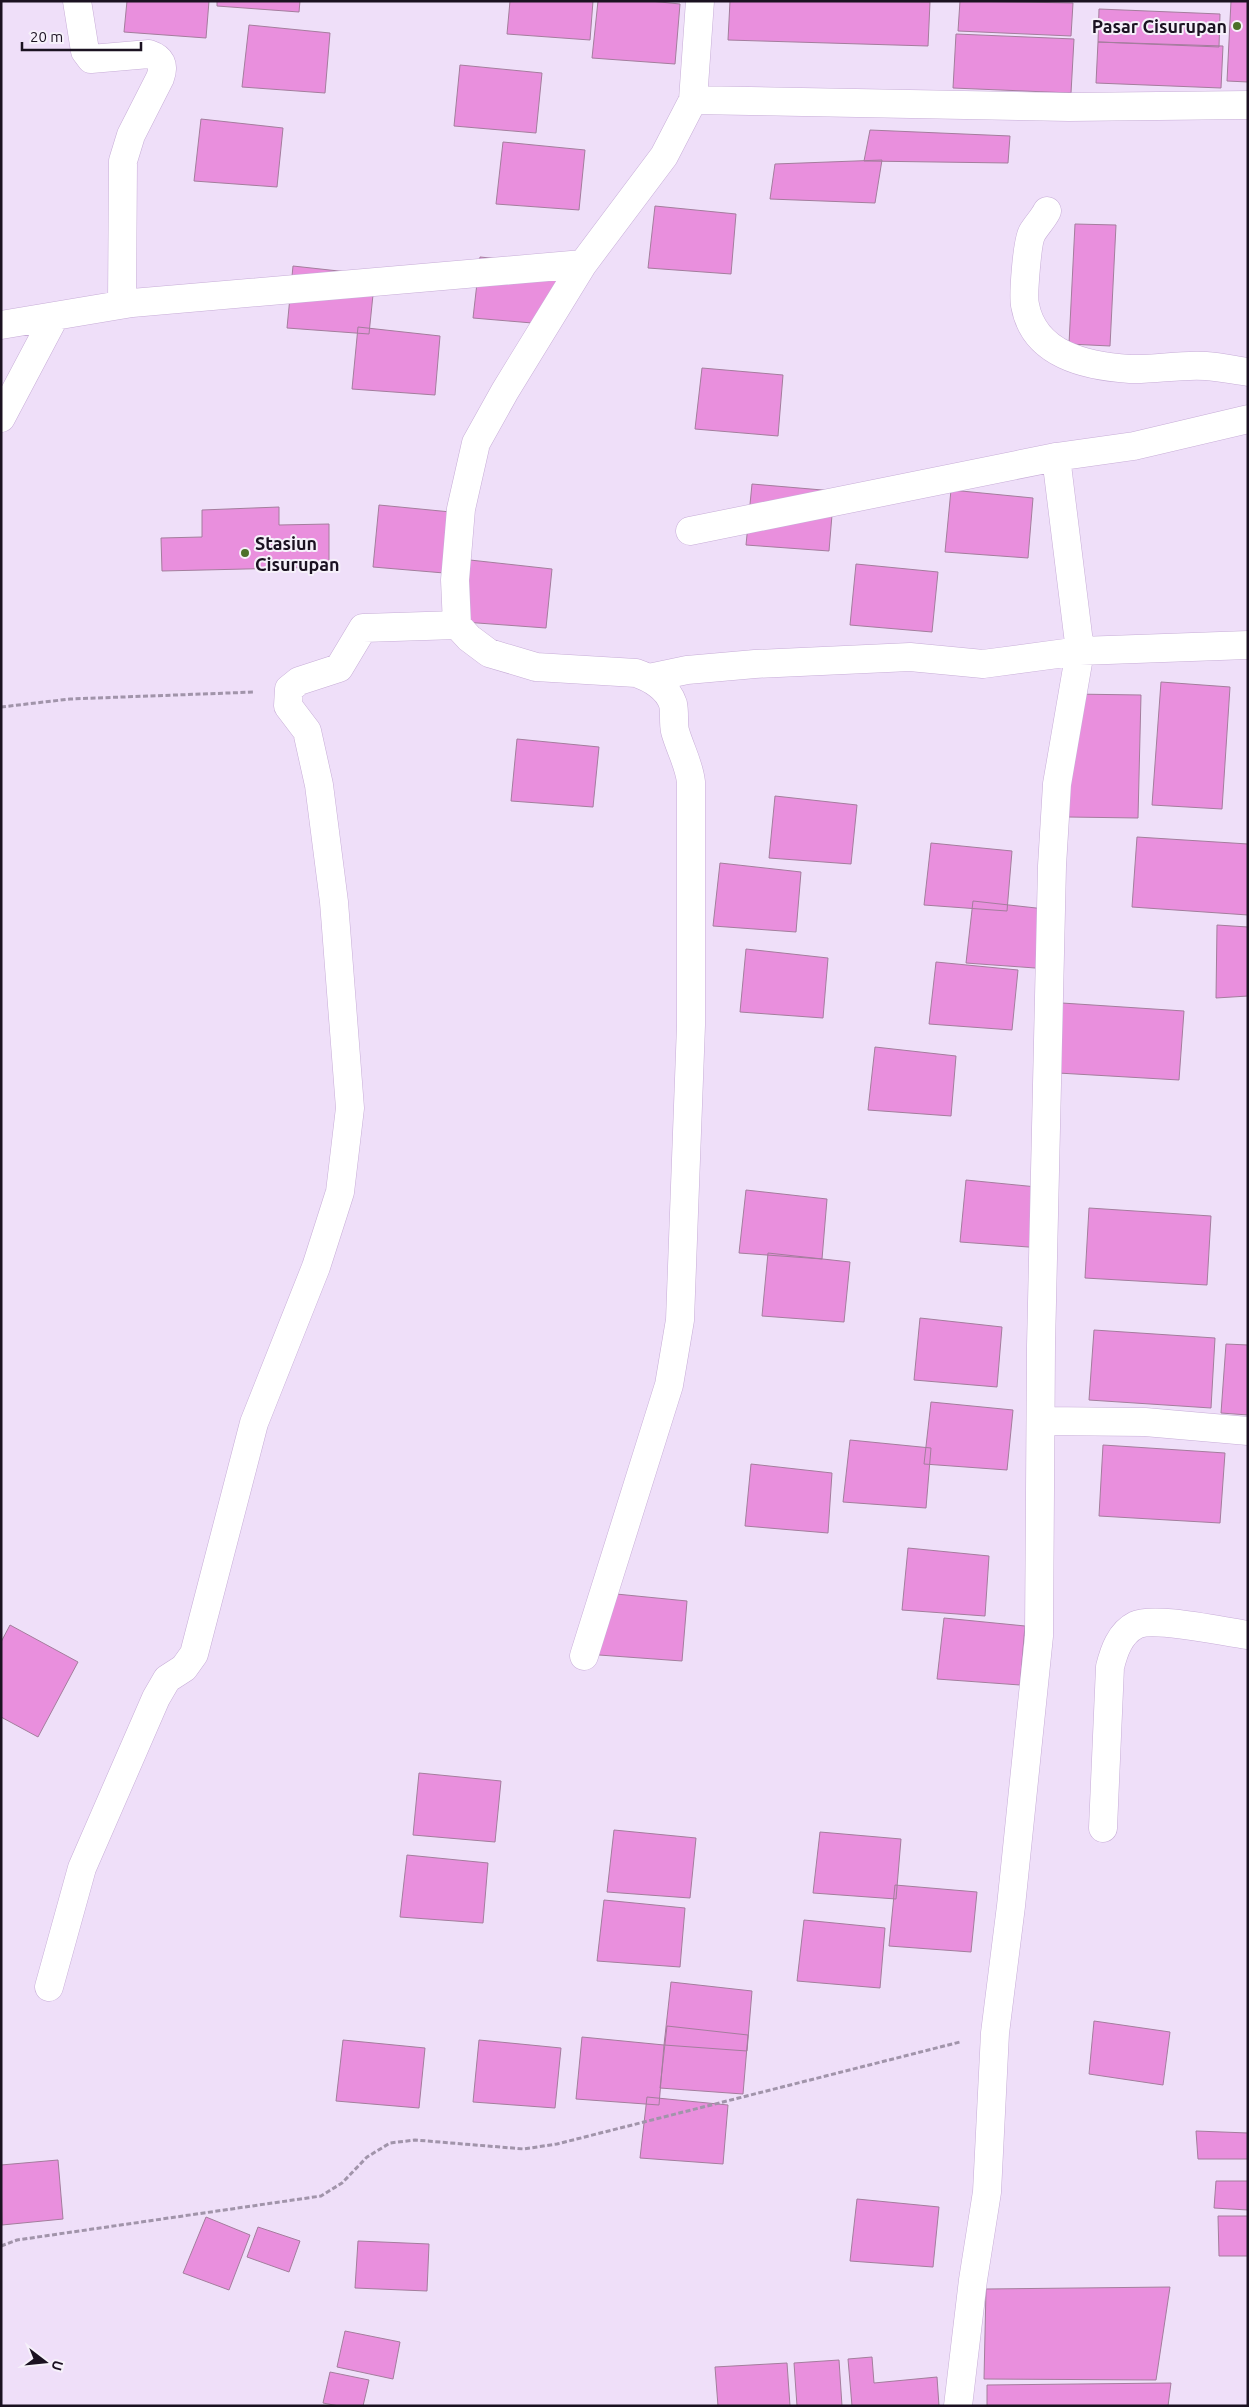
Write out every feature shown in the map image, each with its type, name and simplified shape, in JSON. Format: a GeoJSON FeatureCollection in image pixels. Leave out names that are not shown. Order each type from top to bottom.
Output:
{"type":"FeatureCollection","features":[{"type":"Feature","properties":{"kind":"street"},"geometry":{"type":"LineString","coordinates":[[78,1],[85,51],[91,59],[149,54],[157,57],[162,63],[163,72],[131,135],[123,161],[122,304]]}},
{"type":"Feature","properties":{"kind":"street"},"geometry":{"type":"LineString","coordinates":[[584,1656],[669,1385],[680,1320],[690,1025],[693,827],[691,782],[689,766],[675,730],[673,704],[667,692],[649,678],[636,673],[536,667],[489,653],[469,638],[457,625],[455,580],[460,509],[476,443],[505,391],[584,264],[664,156],[693,100],[700,1]]}},
{"type":"Feature","properties":{"kind":"street"},"geometry":{"type":"LineString","coordinates":[[693,100],[1069,107],[1248,106]]}},
{"type":"Feature","properties":{"kind":"street"},"geometry":{"type":"LineString","coordinates":[[1047,211],[1032,234],[1023,296],[1028,319],[1042,339],[1063,355],[1093,364],[1131,369],[1205,366],[1248,372]]}},
{"type":"Feature","properties":{"kind":"street"},"geometry":{"type":"LineString","coordinates":[[1,325],[122,304],[584,264]]}},
{"type":"Feature","properties":{"kind":"street"},"geometry":{"type":"LineString","coordinates":[[1,418],[55,316]]}},
{"type":"Feature","properties":{"kind":"street"},"geometry":{"type":"LineString","coordinates":[[690,530],[1056,457],[1134,446],[1248,419]]}},
{"type":"Feature","properties":{"kind":"street"},"geometry":{"type":"LineString","coordinates":[[958,2406],[973,2280],[987,2192],[995,2033],[1039,1636],[1040,1421],[1052,866],[1057,784],[1080,651],[1056,457]]}},
{"type":"Feature","properties":{"kind":"street"},"geometry":{"type":"LineString","coordinates":[[49,1987],[82,1868],[152,1707],[167,1679],[184,1668],[194,1654],[254,1423],[316,1267],[340,1192],[350,1108],[334,902],[315,767],[307,731],[288,706],[289,689],[299,681],[339,668],[363,628],[457,625]]}},
{"type":"Feature","properties":{"kind":"street"},"geometry":{"type":"LineString","coordinates":[[649,678],[687,670],[755,664],[910,657],[983,664],[1080,651],[1248,645]]}},
{"type":"Feature","properties":{"kind":"street"},"geometry":{"type":"LineString","coordinates":[[1040,1421],[1145,1422],[1248,1432]]}},
{"type":"Feature","properties":{"kind":"street"},"geometry":{"type":"LineString","coordinates":[[1103,1828],[1110,1667],[1114,1652],[1122,1636],[1135,1626],[1155,1622],[1248,1636]]}},
{"type":"Feature","properties":{"kind":"path"},"geometry":{"type":"LineString","coordinates":[[1,707],[70,700],[216,695],[289,689]]}},
{"type":"Feature","properties":{"kind":"path"},"geometry":{"type":"LineString","coordinates":[[1,2246],[26,2239],[321,2196],[342,2183],[367,2157],[390,2143],[415,2140],[524,2149],[557,2144],[995,2033]]}},
{"type":"Feature","properties":{"kind":"building"},"geometry":{"type":"Polygon","coordinates":[[[127,1],[209,1],[206,38],[124,32],[127,1]]]}},
{"type":"Feature","properties":{"kind":"building"},"geometry":{"type":"Polygon","coordinates":[[[217,1],[300,1],[299,12],[217,6],[217,1]]]}},
{"type":"Feature","properties":{"kind":"building"},"geometry":{"type":"Polygon","coordinates":[[[510,1],[593,1],[590,40],[507,34],[510,1]]]}},
{"type":"Feature","properties":{"kind":"building"},"geometry":{"type":"Polygon","coordinates":[[[598,1],[650,1],[680,4],[675,64],[592,58],[598,1]]]}},
{"type":"Feature","properties":{"kind":"building"},"geometry":{"type":"Polygon","coordinates":[[[730,1],[930,2],[928,46],[728,40],[730,1]]]}},
{"type":"Feature","properties":{"kind":"building"},"geometry":{"type":"Polygon","coordinates":[[[960,1],[1073,3],[1071,36],[958,31],[960,1]]]}},
{"type":"Feature","properties":{"kind":"building"},"geometry":{"type":"Polygon","coordinates":[[[1231,1],[1248,1],[1248,82],[1227,81],[1231,1]]]}},
{"type":"Feature","properties":{"kind":"building"},"geometry":{"type":"Polygon","coordinates":[[[1099,9],[1220,14],[1219,47],[1098,42],[1099,9]]]}},
{"type":"Feature","properties":{"kind":"building"},"geometry":{"type":"Polygon","coordinates":[[[249,25],[330,33],[325,93],[242,87],[249,25]]]}},
{"type":"Feature","properties":{"kind":"building"},"geometry":{"type":"Polygon","coordinates":[[[956,34],[1074,39],[1071,93],[953,88],[956,34]]]}},
{"type":"Feature","properties":{"kind":"building"},"geometry":{"type":"Polygon","coordinates":[[[1098,42],[1223,46],[1221,88],[1096,83],[1098,42]]]}},
{"type":"Feature","properties":{"kind":"building"},"geometry":{"type":"Polygon","coordinates":[[[460,65],[542,73],[536,133],[454,126],[460,65]]]}},
{"type":"Feature","properties":{"kind":"building"},"geometry":{"type":"Polygon","coordinates":[[[201,119],[283,128],[277,187],[194,181],[201,119]]]}},
{"type":"Feature","properties":{"kind":"building"},"geometry":{"type":"Polygon","coordinates":[[[870,130],[1010,136],[1008,163],[864,161],[870,130]]]}},
{"type":"Feature","properties":{"kind":"building"},"geometry":{"type":"Polygon","coordinates":[[[503,142],[585,150],[579,210],[496,204],[503,142]]]}},
{"type":"Feature","properties":{"kind":"building"},"geometry":{"type":"Polygon","coordinates":[[[882,160],[875,203],[770,199],[775,164],[882,160]]]}},
{"type":"Feature","properties":{"kind":"building"},"geometry":{"type":"Polygon","coordinates":[[[655,206],[736,214],[731,274],[648,268],[655,206]]]}},
{"type":"Feature","properties":{"kind":"building"},"geometry":{"type":"Polygon","coordinates":[[[1075,224],[1116,225],[1110,346],[1069,344],[1075,224]]]}},
{"type":"Feature","properties":{"kind":"building"},"geometry":{"type":"Polygon","coordinates":[[[480,257],[561,265],[556,325],[473,318],[480,257]]]}},
{"type":"Feature","properties":{"kind":"building"},"geometry":{"type":"Polygon","coordinates":[[[293,266],[375,275],[369,334],[287,328],[293,266]]]}},
{"type":"Feature","properties":{"kind":"building"},"geometry":{"type":"Polygon","coordinates":[[[358,327],[440,336],[435,395],[352,389],[358,327]]]}},
{"type":"Feature","properties":{"kind":"building"},"geometry":{"type":"Polygon","coordinates":[[[702,368],[783,375],[778,436],[695,429],[702,368]]]}},
{"type":"Feature","properties":{"kind":"building"},"geometry":{"type":"Polygon","coordinates":[[[752,484],[834,491],[829,551],[746,545],[752,484]]]}},
{"type":"Feature","properties":{"kind":"building"},"geometry":{"type":"Polygon","coordinates":[[[951,490],[1033,498],[1028,558],[945,552],[951,490]]]}},
{"type":"Feature","properties":{"kind":"building"},"geometry":{"type":"Polygon","coordinates":[[[379,505],[461,513],[456,574],[373,567],[379,505]]]}},
{"type":"Feature","properties":{"kind":"building","name":"Stasiun Cisurupan"},"geometry":{"type":"Polygon","coordinates":[[[279,507],[279,525],[329,524],[329,567],[162,571],[161,538],[202,537],[202,510],[279,507]]]}},
{"type":"Feature","properties":{"kind":"building"},"geometry":{"type":"Polygon","coordinates":[[[470,560],[552,569],[546,628],[464,622],[470,560]]]}},
{"type":"Feature","properties":{"kind":"building"},"geometry":{"type":"Polygon","coordinates":[[[856,564],[938,572],[932,632],[850,625],[856,564]]]}},
{"type":"Feature","properties":{"kind":"building"},"geometry":{"type":"Polygon","coordinates":[[[1161,682],[1230,687],[1222,809],[1152,805],[1161,682]]]}},
{"type":"Feature","properties":{"kind":"building"},"geometry":{"type":"Polygon","coordinates":[[[1071,694],[1141,695],[1138,818],[1068,817],[1071,694]]]}},
{"type":"Feature","properties":{"kind":"building"},"geometry":{"type":"Polygon","coordinates":[[[517,739],[599,747],[593,807],[511,801],[517,739]]]}},
{"type":"Feature","properties":{"kind":"building"},"geometry":{"type":"Polygon","coordinates":[[[775,796],[857,805],[851,864],[769,858],[775,796]]]}},
{"type":"Feature","properties":{"kind":"building"},"geometry":{"type":"Polygon","coordinates":[[[1137,837],[1248,844],[1248,915],[1132,907],[1137,837]]]}},
{"type":"Feature","properties":{"kind":"building"},"geometry":{"type":"Polygon","coordinates":[[[931,843],[1012,851],[1007,911],[924,905],[931,843]]]}},
{"type":"Feature","properties":{"kind":"building"},"geometry":{"type":"Polygon","coordinates":[[[720,863],[801,872],[796,932],[713,926],[720,863]]]}},
{"type":"Feature","properties":{"kind":"building"},"geometry":{"type":"Polygon","coordinates":[[[973,901],[1054,910],[1049,969],[966,963],[973,901]]]}},
{"type":"Feature","properties":{"kind":"building"},"geometry":{"type":"Polygon","coordinates":[[[1217,925],[1248,927],[1248,996],[1216,998],[1217,925]]]}},
{"type":"Feature","properties":{"kind":"building"},"geometry":{"type":"Polygon","coordinates":[[[746,949],[828,958],[823,1018],[740,1012],[746,949]]]}},
{"type":"Feature","properties":{"kind":"building"},"geometry":{"type":"Polygon","coordinates":[[[936,962],[1018,970],[1012,1030],[929,1024],[936,962]]]}},
{"type":"Feature","properties":{"kind":"building"},"geometry":{"type":"Polygon","coordinates":[[[1062,1003],[1184,1011],[1179,1080],[1058,1073],[1062,1003]]]}},
{"type":"Feature","properties":{"kind":"building"},"geometry":{"type":"Polygon","coordinates":[[[875,1047],[956,1056],[951,1116],[868,1110],[875,1047]]]}},
{"type":"Feature","properties":{"kind":"building"},"geometry":{"type":"Polygon","coordinates":[[[966,1180],[1047,1188],[1042,1248],[960,1242],[966,1180]]]}},
{"type":"Feature","properties":{"kind":"building"},"geometry":{"type":"Polygon","coordinates":[[[746,1190],[827,1199],[822,1259],[739,1253],[746,1190]]]}},
{"type":"Feature","properties":{"kind":"building"},"geometry":{"type":"Polygon","coordinates":[[[1089,1208],[1211,1216],[1207,1285],[1085,1278],[1089,1208]]]}},
{"type":"Feature","properties":{"kind":"building"},"geometry":{"type":"Polygon","coordinates":[[[768,1253],[850,1262],[844,1322],[762,1316],[768,1253]]]}},
{"type":"Feature","properties":{"kind":"building"},"geometry":{"type":"Polygon","coordinates":[[[920,1318],[1002,1327],[997,1387],[914,1380],[920,1318]]]}},
{"type":"Feature","properties":{"kind":"building"},"geometry":{"type":"Polygon","coordinates":[[[1094,1330],[1215,1338],[1211,1408],[1089,1400],[1094,1330]]]}},
{"type":"Feature","properties":{"kind":"building"},"geometry":{"type":"Polygon","coordinates":[[[1226,1344],[1248,1345],[1248,1415],[1221,1413],[1226,1344]]]}},
{"type":"Feature","properties":{"kind":"building"},"geometry":{"type":"Polygon","coordinates":[[[931,1402],[1013,1410],[1007,1470],[924,1464],[931,1402]]]}},
{"type":"Feature","properties":{"kind":"building"},"geometry":{"type":"Polygon","coordinates":[[[850,1440],[931,1448],[926,1508],[843,1502],[850,1440]]]}},
{"type":"Feature","properties":{"kind":"building"},"geometry":{"type":"Polygon","coordinates":[[[1103,1445],[1225,1453],[1220,1523],[1099,1516],[1103,1445]]]}},
{"type":"Feature","properties":{"kind":"building"},"geometry":{"type":"Polygon","coordinates":[[[751,1464],[832,1473],[828,1533],[745,1526],[751,1464]]]}},
{"type":"Feature","properties":{"kind":"building"},"geometry":{"type":"Polygon","coordinates":[[[908,1548],[989,1556],[985,1616],[902,1610],[908,1548]]]}},
{"type":"Feature","properties":{"kind":"building"},"geometry":{"type":"Polygon","coordinates":[[[606,1593],[687,1601],[682,1661],[599,1655],[606,1593]]]}},
{"type":"Feature","properties":{"kind":"building"},"geometry":{"type":"Polygon","coordinates":[[[944,1618],[1025,1626],[1020,1685],[937,1679],[944,1618]]]}},
{"type":"Feature","properties":{"kind":"building"},"geometry":{"type":"Polygon","coordinates":[[[10,1625],[78,1662],[38,1737],[1,1717],[1,1642],[10,1625]]]}},
{"type":"Feature","properties":{"kind":"building"},"geometry":{"type":"Polygon","coordinates":[[[419,1773],[501,1781],[495,1842],[413,1835],[419,1773]]]}},
{"type":"Feature","properties":{"kind":"building"},"geometry":{"type":"Polygon","coordinates":[[[614,1830],[696,1838],[690,1898],[607,1892],[614,1830]]]}},
{"type":"Feature","properties":{"kind":"building"},"geometry":{"type":"Polygon","coordinates":[[[820,1832],[901,1839],[896,1899],[813,1893],[820,1832]]]}},
{"type":"Feature","properties":{"kind":"building"},"geometry":{"type":"Polygon","coordinates":[[[407,1855],[488,1863],[483,1923],[400,1917],[407,1855]]]}},
{"type":"Feature","properties":{"kind":"building"},"geometry":{"type":"Polygon","coordinates":[[[895,1885],[977,1892],[971,1952],[889,1946],[895,1885]]]}},
{"type":"Feature","properties":{"kind":"building"},"geometry":{"type":"Polygon","coordinates":[[[604,1900],[685,1908],[680,1967],[597,1961],[604,1900]]]}},
{"type":"Feature","properties":{"kind":"building"},"geometry":{"type":"Polygon","coordinates":[[[804,1920],[885,1928],[880,1988],[797,1981],[804,1920]]]}},
{"type":"Feature","properties":{"kind":"building"},"geometry":{"type":"Polygon","coordinates":[[[671,1982],[752,1991],[747,2051],[664,2045],[671,1982]]]}},
{"type":"Feature","properties":{"kind":"building"},"geometry":{"type":"Polygon","coordinates":[[[1094,2021],[1170,2032],[1163,2085],[1089,2074],[1094,2021]]]}},
{"type":"Feature","properties":{"kind":"building"},"geometry":{"type":"Polygon","coordinates":[[[667,2026],[748,2035],[743,2094],[660,2088],[667,2026]]]}},
{"type":"Feature","properties":{"kind":"building"},"geometry":{"type":"Polygon","coordinates":[[[582,2037],[664,2045],[659,2105],[576,2099],[582,2037]]]}},
{"type":"Feature","properties":{"kind":"building"},"geometry":{"type":"Polygon","coordinates":[[[343,2040],[425,2048],[419,2108],[336,2101],[343,2040]]]}},
{"type":"Feature","properties":{"kind":"building"},"geometry":{"type":"Polygon","coordinates":[[[479,2040],[561,2048],[555,2108],[473,2102],[479,2040]]]}},
{"type":"Feature","properties":{"kind":"building"},"geometry":{"type":"Polygon","coordinates":[[[647,2097],[728,2105],[723,2164],[640,2158],[647,2097]]]}},
{"type":"Feature","properties":{"kind":"building"},"geometry":{"type":"Polygon","coordinates":[[[1196,2131],[1248,2133],[1248,2159],[1198,2159],[1196,2131]]]}},
{"type":"Feature","properties":{"kind":"building"},"geometry":{"type":"Polygon","coordinates":[[[58,2160],[63,2219],[2,2225],[1,2165],[58,2160]]]}},
{"type":"Feature","properties":{"kind":"building"},"geometry":{"type":"Polygon","coordinates":[[[1216,2181],[1248,2181],[1248,2210],[1214,2208],[1216,2181]]]}},
{"type":"Feature","properties":{"kind":"building"},"geometry":{"type":"Polygon","coordinates":[[[857,2199],[939,2207],[933,2267],[850,2261],[857,2199]]]}},
{"type":"Feature","properties":{"kind":"building"},"geometry":{"type":"Polygon","coordinates":[[[1218,2216],[1248,2216],[1248,2256],[1219,2256],[1218,2216]]]}},
{"type":"Feature","properties":{"kind":"building"},"geometry":{"type":"Polygon","coordinates":[[[206,2217],[250,2235],[229,2290],[183,2273],[206,2217]]]}},
{"type":"Feature","properties":{"kind":"building"},"geometry":{"type":"Polygon","coordinates":[[[258,2227],[300,2241],[289,2272],[247,2257],[258,2227]]]}},
{"type":"Feature","properties":{"kind":"building"},"geometry":{"type":"Polygon","coordinates":[[[358,2241],[429,2244],[427,2291],[355,2288],[358,2241]]]}},
{"type":"Feature","properties":{"kind":"building"},"geometry":{"type":"Polygon","coordinates":[[[1170,2287],[1156,2380],[984,2379],[986,2289],[1170,2287]]]}},
{"type":"Feature","properties":{"kind":"building"},"geometry":{"type":"Polygon","coordinates":[[[345,2331],[400,2342],[393,2379],[337,2367],[345,2331]]]}},
{"type":"Feature","properties":{"kind":"building"},"geometry":{"type":"Polygon","coordinates":[[[872,2357],[874,2383],[937,2377],[939,2406],[852,2406],[848,2359],[872,2357]]]}},
{"type":"Feature","properties":{"kind":"building"},"geometry":{"type":"Polygon","coordinates":[[[839,2360],[842,2406],[797,2406],[794,2363],[839,2360]]]}},
{"type":"Feature","properties":{"kind":"building"},"geometry":{"type":"Polygon","coordinates":[[[787,2363],[790,2406],[718,2406],[715,2367],[787,2363]]]}},
{"type":"Feature","properties":{"kind":"building"},"geometry":{"type":"Polygon","coordinates":[[[330,2372],[369,2380],[363,2406],[339,2406],[323,2403],[330,2372]]]}},
{"type":"Feature","properties":{"kind":"building"},"geometry":{"type":"Polygon","coordinates":[[[1171,2383],[1168,2406],[987,2406],[987,2385],[1171,2383]]]}},
{"type":"Feature","properties":{"kind":"place","name":"Pasar Cisurupan"},"geometry":{"type":"Point","coordinates":[1237,26]}},
{"type":"Feature","properties":{"kind":"place","name":"Stasiun Cisurupan"},"geometry":{"type":"Point","coordinates":[245,553]}}]}
